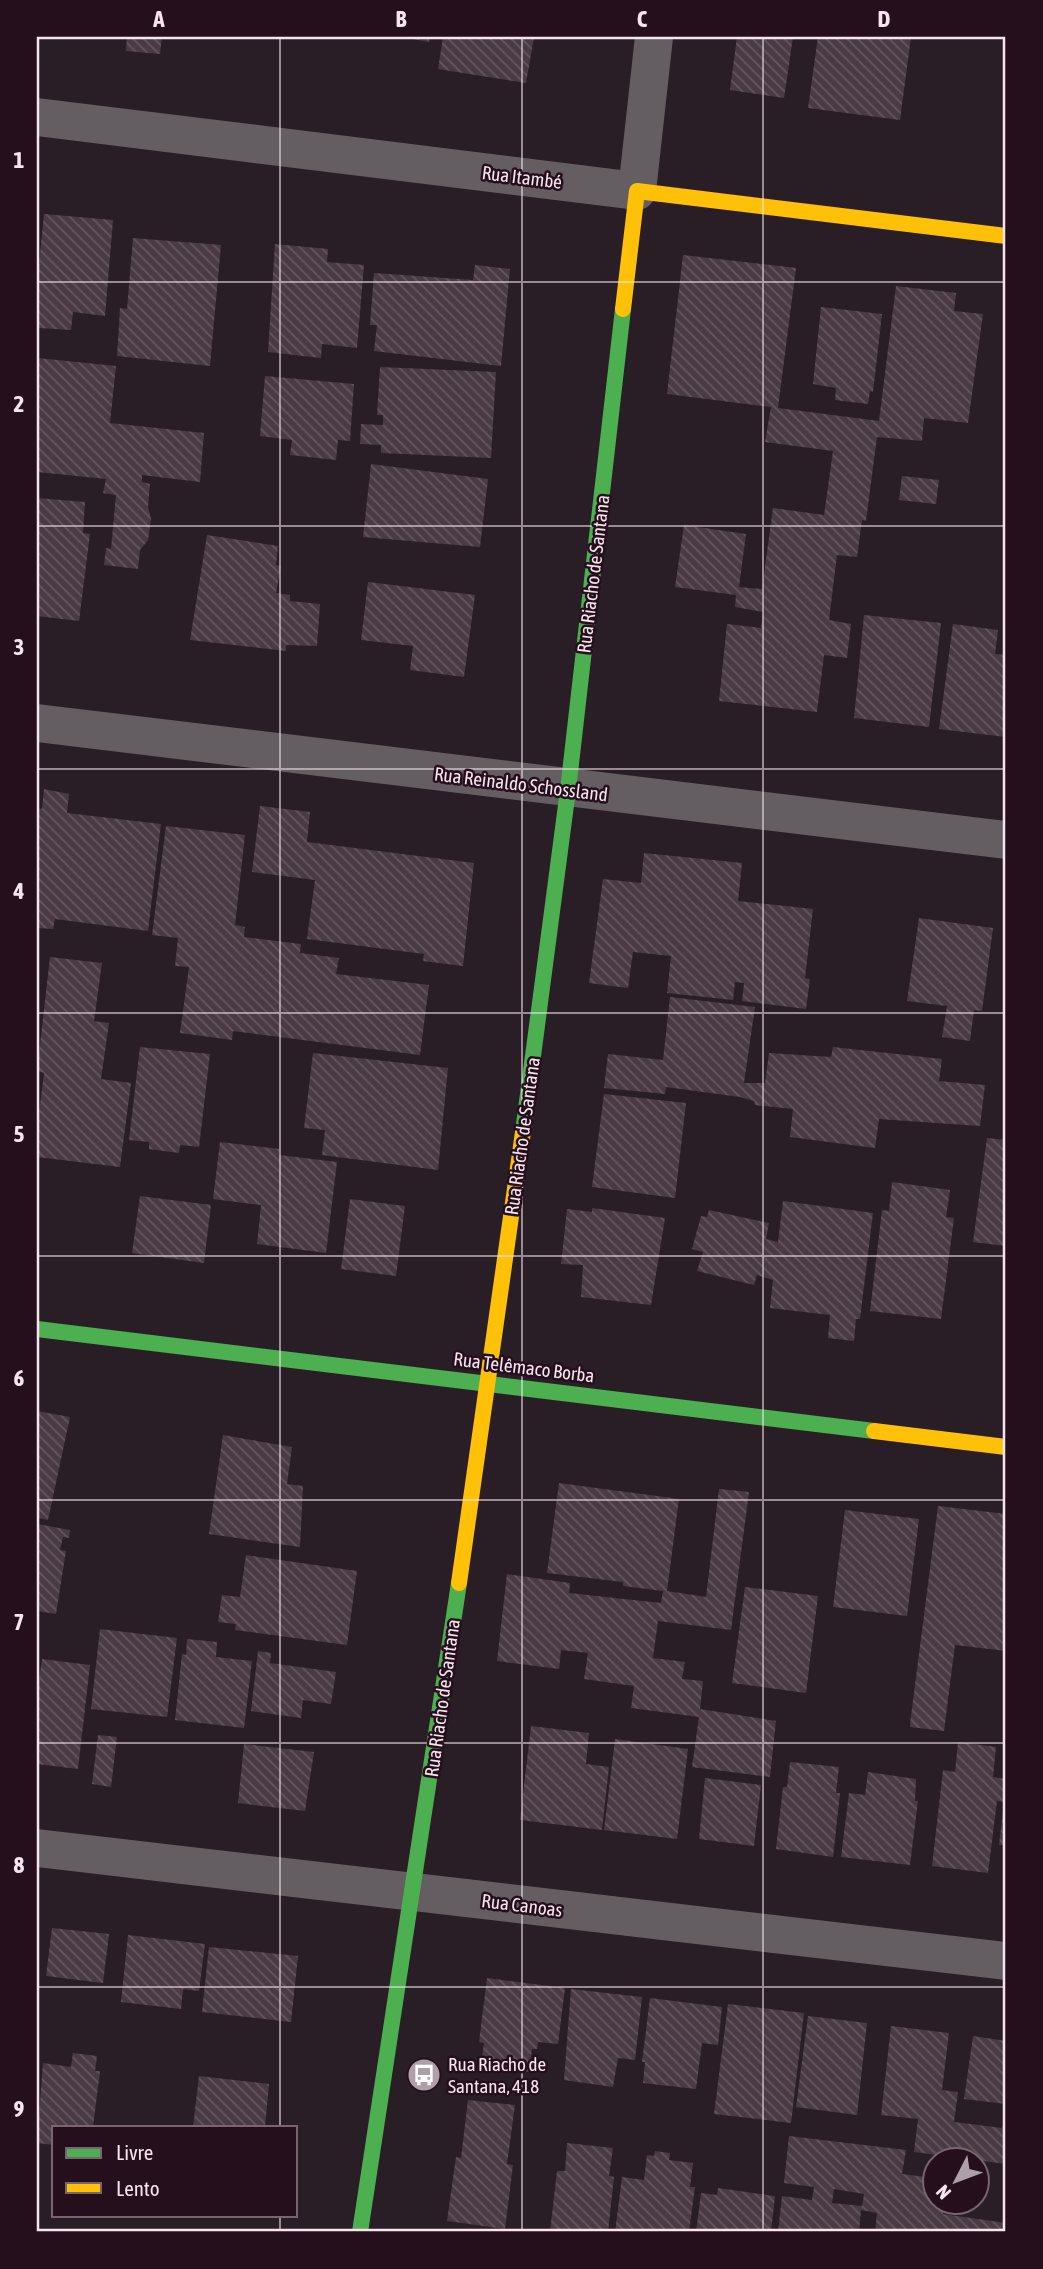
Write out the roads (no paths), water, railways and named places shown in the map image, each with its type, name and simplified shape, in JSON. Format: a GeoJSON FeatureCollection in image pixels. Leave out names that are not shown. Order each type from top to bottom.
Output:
{"type":"FeatureCollection","features":[{"type":"Feature","properties":{"kind":"street","name":"Rua Riacho de Santana"},"geometry":{"type":"LineString","coordinates":[[360,2232],[414,1892],[489,1384],[568,790],[654,37]]}},
{"type":"Feature","properties":{"kind":"street","name":"Rua Itambé"},"geometry":{"type":"LineString","coordinates":[[37,117],[1006,236]]}},
{"type":"Feature","properties":{"kind":"street","name":"Rua Reinaldo Schossland"},"geometry":{"type":"LineString","coordinates":[[37,723],[568,790],[1006,841]]}},
{"type":"Feature","properties":{"kind":"street","name":"Rua Telêmaco Borba"},"geometry":{"type":"LineString","coordinates":[[37,1329],[1006,1447]]}},
{"type":"Feature","properties":{"kind":"street","name":"Rua Canoas"},"geometry":{"type":"LineString","coordinates":[[37,1848],[1006,1961]]}},
{"type":"Feature","properties":{"kind":"place","name":"Rua Riacho de Santana, 418"},"geometry":{"type":"Point","coordinates":[424,2075]}}]}
